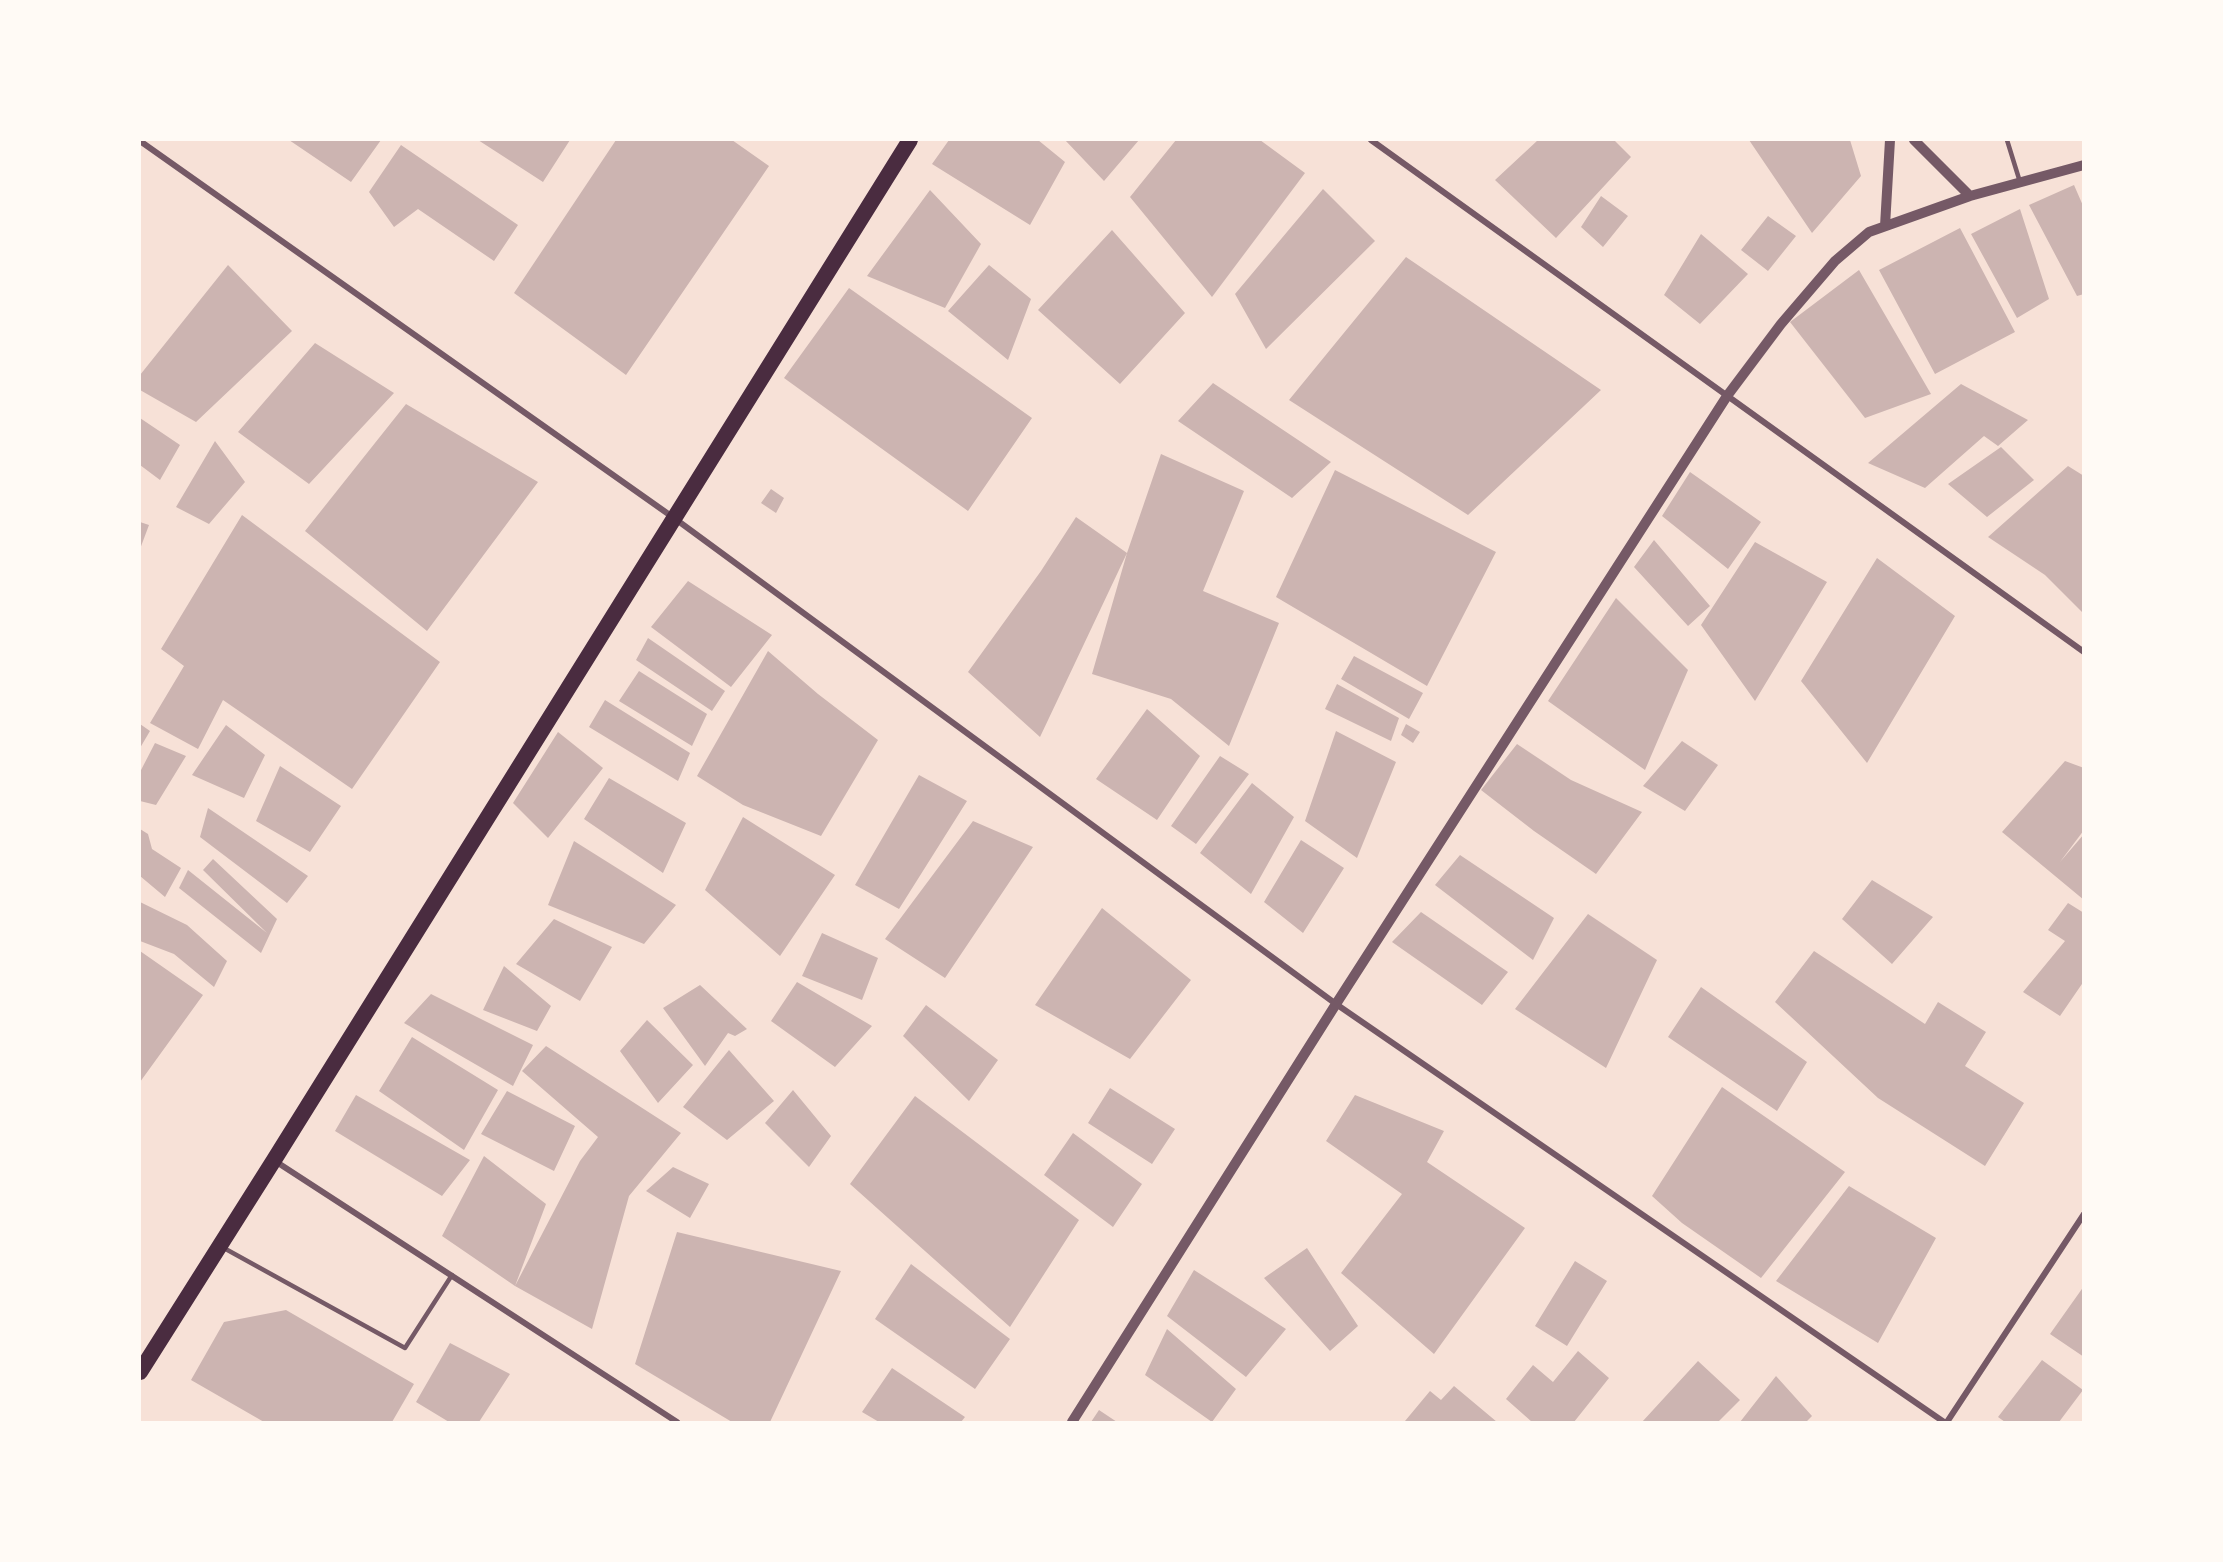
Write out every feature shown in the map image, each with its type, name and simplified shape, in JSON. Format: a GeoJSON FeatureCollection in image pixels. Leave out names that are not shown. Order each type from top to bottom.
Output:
{"type":"FeatureCollection","features":[{"type":"Feature","properties":{"kind":"highway"},"geometry":{"type":"LineString","coordinates":[[140,1372],[910,140]]}},
{"type":"Feature","properties":{"kind":"street"},"geometry":{"type":"LineString","coordinates":[[1371,140],[2084,652]]}},
{"type":"Feature","properties":{"kind":"street"},"geometry":{"type":"LineString","coordinates":[[1885,226],[1890,140]]}},
{"type":"Feature","properties":{"kind":"street"},"geometry":{"type":"LineString","coordinates":[[1914,140],[1970,196]]}},
{"type":"Feature","properties":{"kind":"street"},"geometry":{"type":"LineString","coordinates":[[140,141],[674,518],[1336,1004],[1945,1422],[2084,1214]]}},
{"type":"Feature","properties":{"kind":"street"},"geometry":{"type":"LineString","coordinates":[[1072,1422],[1336,1004],[1727,396],[1781,324],[1835,261],[1869,232],[1970,196],[2084,165]]}},
{"type":"Feature","properties":{"kind":"street"},"geometry":{"type":"LineString","coordinates":[[274,1160],[677,1422]]}},
{"type":"Feature","properties":{"kind":"lane"},"geometry":{"type":"LineString","coordinates":[[2007,140],[2020,182]]}},
{"type":"Feature","properties":{"kind":"lane"},"geometry":{"type":"LineString","coordinates":[[220,1245],[405,1348],[452,1275]]}},
{"type":"Feature","properties":{"kind":"building"},"geometry":{"type":"Polygon","coordinates":[[[289,140],[381,140],[351,182],[289,140]]]}},
{"type":"Feature","properties":{"kind":"building"},"geometry":{"type":"Polygon","coordinates":[[[478,140],[570,140],[543,182],[478,140]]]}},
{"type":"Feature","properties":{"kind":"building"},"geometry":{"type":"Polygon","coordinates":[[[616,140],[732,140],[769,166],[626,375],[514,293],[616,140]]]}},
{"type":"Feature","properties":{"kind":"building"},"geometry":{"type":"Polygon","coordinates":[[[949,140],[1038,140],[1065,162],[1030,225],[932,164],[949,140]]]}},
{"type":"Feature","properties":{"kind":"building"},"geometry":{"type":"Polygon","coordinates":[[[1065,140],[1139,140],[1104,181],[1065,140]]]}},
{"type":"Feature","properties":{"kind":"building"},"geometry":{"type":"Polygon","coordinates":[[[1176,140],[1260,140],[1305,173],[1212,297],[1130,197],[1176,140]]]}},
{"type":"Feature","properties":{"kind":"building"},"geometry":{"type":"Polygon","coordinates":[[[1538,140],[1614,140],[1631,157],[1556,238],[1495,180],[1538,140]]]}},
{"type":"Feature","properties":{"kind":"building"},"geometry":{"type":"Polygon","coordinates":[[[1749,140],[1850,140],[1861,176],[1812,233],[1749,140]]]}},
{"type":"Feature","properties":{"kind":"building"},"geometry":{"type":"Polygon","coordinates":[[[401,145],[518,225],[494,261],[418,209],[394,227],[369,192],[401,145]]]}},
{"type":"Feature","properties":{"kind":"building"},"geometry":{"type":"Polygon","coordinates":[[[2074,185],[2084,208],[2084,294],[2077,296],[2029,205],[2074,185]]]}},
{"type":"Feature","properties":{"kind":"building"},"geometry":{"type":"Polygon","coordinates":[[[1323,189],[1375,241],[1266,349],[1235,294],[1323,189]]]}},
{"type":"Feature","properties":{"kind":"building"},"geometry":{"type":"Polygon","coordinates":[[[930,190],[981,244],[945,308],[867,276],[930,190]]]}},
{"type":"Feature","properties":{"kind":"building"},"geometry":{"type":"Polygon","coordinates":[[[1601,196],[1628,216],[1603,247],[1581,227],[1601,196]]]}},
{"type":"Feature","properties":{"kind":"building"},"geometry":{"type":"Polygon","coordinates":[[[2020,209],[2049,299],[2017,318],[1971,234],[2020,209]]]}},
{"type":"Feature","properties":{"kind":"building"},"geometry":{"type":"Polygon","coordinates":[[[1768,216],[1796,236],[1768,271],[1741,250],[1768,216]]]}},
{"type":"Feature","properties":{"kind":"building"},"geometry":{"type":"Polygon","coordinates":[[[1960,228],[2015,332],[1935,374],[1879,270],[1960,228]]]}},
{"type":"Feature","properties":{"kind":"building"},"geometry":{"type":"Polygon","coordinates":[[[1112,230],[1185,313],[1120,384],[1038,310],[1112,230]]]}},
{"type":"Feature","properties":{"kind":"building"},"geometry":{"type":"Polygon","coordinates":[[[1701,234],[1748,274],[1700,324],[1664,295],[1701,234]]]}},
{"type":"Feature","properties":{"kind":"building"},"geometry":{"type":"Polygon","coordinates":[[[1406,257],[1601,390],[1468,515],[1289,400],[1406,257]]]}},
{"type":"Feature","properties":{"kind":"building"},"geometry":{"type":"Polygon","coordinates":[[[228,265],[292,331],[196,422],[140,390],[140,375],[228,265]]]}},
{"type":"Feature","properties":{"kind":"building"},"geometry":{"type":"Polygon","coordinates":[[[989,265],[1031,299],[1008,360],[948,311],[989,265]]]}},
{"type":"Feature","properties":{"kind":"building"},"geometry":{"type":"Polygon","coordinates":[[[1859,270],[1931,394],[1865,418],[1790,322],[1859,270]]]}},
{"type":"Feature","properties":{"kind":"building"},"geometry":{"type":"Polygon","coordinates":[[[849,288],[1032,418],[968,511],[784,378],[849,288]]]}},
{"type":"Feature","properties":{"kind":"building"},"geometry":{"type":"Polygon","coordinates":[[[315,343],[394,393],[309,484],[238,432],[315,343]]]}},
{"type":"Feature","properties":{"kind":"building"},"geometry":{"type":"Polygon","coordinates":[[[1213,383],[1331,462],[1292,498],[1178,421],[1213,383]]]}},
{"type":"Feature","properties":{"kind":"building"},"geometry":{"type":"Polygon","coordinates":[[[1961,384],[2028,420],[1998,446],[1984,436],[1925,488],[1868,463],[1961,384]]]}},
{"type":"Feature","properties":{"kind":"building"},"geometry":{"type":"Polygon","coordinates":[[[406,404],[538,482],[427,631],[305,531],[406,404]]]}},
{"type":"Feature","properties":{"kind":"building"},"geometry":{"type":"Polygon","coordinates":[[[140,418],[180,445],[160,480],[140,465],[140,418]]]}},
{"type":"Feature","properties":{"kind":"building"},"geometry":{"type":"Polygon","coordinates":[[[215,441],[245,482],[209,524],[176,507],[215,441]]]}},
{"type":"Feature","properties":{"kind":"building"},"geometry":{"type":"Polygon","coordinates":[[[2001,447],[2034,480],[1987,517],[1948,484],[2001,447]]]}},
{"type":"Feature","properties":{"kind":"building"},"geometry":{"type":"Polygon","coordinates":[[[1161,454],[1244,491],[1203,591],[1279,623],[1229,746],[1171,699],[1092,674],[1127,553],[1161,454]]]}},
{"type":"Feature","properties":{"kind":"building"},"geometry":{"type":"Polygon","coordinates":[[[2068,466],[2084,476],[2084,614],[2045,575],[1988,537],[2068,466]]]}},
{"type":"Feature","properties":{"kind":"building"},"geometry":{"type":"Polygon","coordinates":[[[1335,470],[1496,552],[1427,686],[1276,597],[1335,470]]]}},
{"type":"Feature","properties":{"kind":"building"},"geometry":{"type":"Polygon","coordinates":[[[1690,472],[1761,522],[1728,569],[1662,516],[1690,472]]]}},
{"type":"Feature","properties":{"kind":"building"},"geometry":{"type":"Polygon","coordinates":[[[771,489],[784,498],[776,513],[761,503],[771,489]]]}},
{"type":"Feature","properties":{"kind":"building"},"geometry":{"type":"Polygon","coordinates":[[[242,515],[440,662],[352,789],[223,700],[198,749],[150,723],[184,666],[161,649],[242,515]]]}},
{"type":"Feature","properties":{"kind":"building"},"geometry":{"type":"Polygon","coordinates":[[[1076,517],[1127,553],[1040,737],[968,672],[1041,571],[1076,517]]]}},
{"type":"Feature","properties":{"kind":"building"},"geometry":{"type":"Polygon","coordinates":[[[140,522],[149,525],[140,549],[140,522]]]}},
{"type":"Feature","properties":{"kind":"building"},"geometry":{"type":"Polygon","coordinates":[[[1654,540],[1710,606],[1688,626],[1634,567],[1654,540]]]}},
{"type":"Feature","properties":{"kind":"building"},"geometry":{"type":"Polygon","coordinates":[[[1755,542],[1827,582],[1755,701],[1701,625],[1755,542]]]}},
{"type":"Feature","properties":{"kind":"building"},"geometry":{"type":"Polygon","coordinates":[[[1877,558],[1955,616],[1867,763],[1801,681],[1877,558]]]}},
{"type":"Feature","properties":{"kind":"building"},"geometry":{"type":"Polygon","coordinates":[[[688,581],[772,635],[731,687],[651,627],[688,581]]]}},
{"type":"Feature","properties":{"kind":"building"},"geometry":{"type":"Polygon","coordinates":[[[1616,598],[1688,670],[1645,770],[1548,701],[1616,598]]]}},
{"type":"Feature","properties":{"kind":"building"},"geometry":{"type":"Polygon","coordinates":[[[648,638],[725,691],[712,711],[636,660],[648,638]]]}},
{"type":"Feature","properties":{"kind":"building"},"geometry":{"type":"Polygon","coordinates":[[[768,651],[818,694],[878,740],[821,836],[743,805],[697,776],[768,651]]]}},
{"type":"Feature","properties":{"kind":"building"},"geometry":{"type":"Polygon","coordinates":[[[1354,656],[1423,693],[1409,719],[1341,679],[1354,656]]]}},
{"type":"Feature","properties":{"kind":"building"},"geometry":{"type":"Polygon","coordinates":[[[639,671],[707,714],[692,746],[619,701],[639,671]]]}},
{"type":"Feature","properties":{"kind":"building"},"geometry":{"type":"Polygon","coordinates":[[[1337,684],[1399,718],[1391,741],[1325,709],[1337,684]]]}},
{"type":"Feature","properties":{"kind":"building"},"geometry":{"type":"Polygon","coordinates":[[[605,700],[690,753],[678,781],[589,727],[605,700]]]}},
{"type":"Feature","properties":{"kind":"building"},"geometry":{"type":"Polygon","coordinates":[[[1147,709],[1200,756],[1157,820],[1096,779],[1147,709]]]}},
{"type":"Feature","properties":{"kind":"building"},"geometry":{"type":"Polygon","coordinates":[[[140,724],[150,731],[140,748],[140,724]]]}},
{"type":"Feature","properties":{"kind":"building"},"geometry":{"type":"Polygon","coordinates":[[[1406,724],[1420,732],[1413,743],[1401,735],[1406,724]]]}},
{"type":"Feature","properties":{"kind":"building"},"geometry":{"type":"Polygon","coordinates":[[[226,725],[265,755],[244,798],[192,775],[226,725]]]}},
{"type":"Feature","properties":{"kind":"building"},"geometry":{"type":"Polygon","coordinates":[[[1336,731],[1396,762],[1357,858],[1305,821],[1336,731]]]}},
{"type":"Feature","properties":{"kind":"building"},"geometry":{"type":"Polygon","coordinates":[[[558,732],[603,768],[548,838],[513,803],[558,732]]]}},
{"type":"Feature","properties":{"kind":"building"},"geometry":{"type":"Polygon","coordinates":[[[1682,741],[1718,765],[1685,811],[1643,786],[1682,741]]]}},
{"type":"Feature","properties":{"kind":"building"},"geometry":{"type":"Polygon","coordinates":[[[155,743],[186,756],[156,805],[140,801],[140,772],[155,743]]]}},
{"type":"Feature","properties":{"kind":"building"},"geometry":{"type":"Polygon","coordinates":[[[1517,744],[1571,780],[1642,812],[1596,874],[1534,831],[1481,790],[1517,744]]]}},
{"type":"Feature","properties":{"kind":"building"},"geometry":{"type":"Polygon","coordinates":[[[1220,756],[1249,774],[1196,844],[1171,826],[1220,756]]]}},
{"type":"Feature","properties":{"kind":"building"},"geometry":{"type":"Polygon","coordinates":[[[2065,761],[2084,768],[2084,830],[2060,862],[2084,834],[2084,900],[2002,832],[2065,761]]]}},
{"type":"Feature","properties":{"kind":"building"},"geometry":{"type":"Polygon","coordinates":[[[280,766],[341,806],[310,852],[256,821],[280,766]]]}},
{"type":"Feature","properties":{"kind":"building"},"geometry":{"type":"Polygon","coordinates":[[[919,775],[967,801],[899,909],[855,885],[919,775]]]}},
{"type":"Feature","properties":{"kind":"building"},"geometry":{"type":"Polygon","coordinates":[[[609,778],[686,823],[663,873],[584,819],[609,778]]]}},
{"type":"Feature","properties":{"kind":"building"},"geometry":{"type":"Polygon","coordinates":[[[1252,783],[1294,817],[1251,894],[1200,853],[1252,783]]]}},
{"type":"Feature","properties":{"kind":"building"},"geometry":{"type":"Polygon","coordinates":[[[208,808],[308,876],[287,903],[200,837],[208,808]]]}},
{"type":"Feature","properties":{"kind":"building"},"geometry":{"type":"Polygon","coordinates":[[[743,817],[835,875],[780,956],[705,890],[743,817]]]}},
{"type":"Feature","properties":{"kind":"building"},"geometry":{"type":"Polygon","coordinates":[[[973,821],[1033,847],[945,978],[885,939],[973,821]]]}},
{"type":"Feature","properties":{"kind":"building"},"geometry":{"type":"Polygon","coordinates":[[[140,829],[148,834],[152,849],[181,868],[165,897],[140,876],[140,829]]]}},
{"type":"Feature","properties":{"kind":"building"},"geometry":{"type":"Polygon","coordinates":[[[1301,840],[1344,868],[1303,933],[1264,902],[1301,840]]]}},
{"type":"Feature","properties":{"kind":"building"},"geometry":{"type":"Polygon","coordinates":[[[574,841],[676,905],[644,944],[548,905],[574,841]]]}},
{"type":"Feature","properties":{"kind":"building"},"geometry":{"type":"Polygon","coordinates":[[[1460,855],[1554,918],[1533,960],[1435,885],[1460,855]]]}},
{"type":"Feature","properties":{"kind":"building"},"geometry":{"type":"Polygon","coordinates":[[[213,859],[277,919],[261,953],[179,888],[188,870],[267,933],[203,870],[213,859]]]}},
{"type":"Feature","properties":{"kind":"building"},"geometry":{"type":"Polygon","coordinates":[[[1872,880],[1933,917],[1892,964],[1842,919],[1872,880]]]}},
{"type":"Feature","properties":{"kind":"building"},"geometry":{"type":"Polygon","coordinates":[[[140,902],[187,925],[227,961],[214,987],[174,954],[140,941],[140,902]]]}},
{"type":"Feature","properties":{"kind":"building"},"geometry":{"type":"Polygon","coordinates":[[[2068,903],[2084,913],[2084,981],[2060,1016],[2023,992],[2065,941],[2048,930],[2068,903]]]}},
{"type":"Feature","properties":{"kind":"building"},"geometry":{"type":"Polygon","coordinates":[[[1102,908],[1191,980],[1130,1059],[1035,1005],[1102,908]]]}},
{"type":"Feature","properties":{"kind":"building"},"geometry":{"type":"Polygon","coordinates":[[[1421,912],[1508,972],[1482,1005],[1392,942],[1421,912]]]}},
{"type":"Feature","properties":{"kind":"building"},"geometry":{"type":"Polygon","coordinates":[[[1588,914],[1657,960],[1606,1068],[1515,1009],[1588,914]]]}},
{"type":"Feature","properties":{"kind":"building"},"geometry":{"type":"Polygon","coordinates":[[[554,919],[612,947],[580,1001],[516,964],[554,919]]]}},
{"type":"Feature","properties":{"kind":"building"},"geometry":{"type":"Polygon","coordinates":[[[822,933],[878,958],[862,1000],[802,976],[822,933]]]}},
{"type":"Feature","properties":{"kind":"building"},"geometry":{"type":"Polygon","coordinates":[[[140,951],[203,995],[140,1082],[140,951]]]}},
{"type":"Feature","properties":{"kind":"building"},"geometry":{"type":"Polygon","coordinates":[[[1814,951],[1925,1024],[1938,1002],[1986,1032],[1965,1066],[2024,1103],[1985,1166],[1878,1098],[1775,1002],[1814,951]]]}},
{"type":"Feature","properties":{"kind":"building"},"geometry":{"type":"Polygon","coordinates":[[[504,966],[551,1006],[537,1031],[483,1010],[504,966]]]}},
{"type":"Feature","properties":{"kind":"building"},"geometry":{"type":"Polygon","coordinates":[[[797,982],[872,1026],[835,1067],[771,1021],[797,982]]]}},
{"type":"Feature","properties":{"kind":"building"},"geometry":{"type":"Polygon","coordinates":[[[700,985],[747,1029],[735,1036],[728,1033],[705,1066],[663,1008],[700,985]]]}},
{"type":"Feature","properties":{"kind":"building"},"geometry":{"type":"Polygon","coordinates":[[[1701,987],[1807,1062],[1777,1111],[1668,1037],[1701,987]]]}},
{"type":"Feature","properties":{"kind":"building"},"geometry":{"type":"Polygon","coordinates":[[[431,994],[533,1045],[513,1086],[404,1023],[431,994]]]}},
{"type":"Feature","properties":{"kind":"building"},"geometry":{"type":"Polygon","coordinates":[[[926,1005],[998,1060],[969,1101],[903,1036],[926,1005]]]}},
{"type":"Feature","properties":{"kind":"building"},"geometry":{"type":"Polygon","coordinates":[[[647,1020],[693,1065],[658,1103],[620,1051],[647,1020]]]}},
{"type":"Feature","properties":{"kind":"building"},"geometry":{"type":"Polygon","coordinates":[[[412,1037],[498,1090],[464,1150],[379,1091],[412,1037]]]}},
{"type":"Feature","properties":{"kind":"building"},"geometry":{"type":"Polygon","coordinates":[[[546,1046],[681,1133],[629,1196],[592,1329],[515,1286],[580,1161],[598,1137],[522,1071],[546,1046]]]}},
{"type":"Feature","properties":{"kind":"building"},"geometry":{"type":"Polygon","coordinates":[[[729,1050],[774,1101],[727,1140],[683,1107],[729,1050]]]}},
{"type":"Feature","properties":{"kind":"building"},"geometry":{"type":"Polygon","coordinates":[[[1722,1087],[1845,1172],[1761,1278],[1682,1223],[1652,1196],[1722,1087]]]}},
{"type":"Feature","properties":{"kind":"building"},"geometry":{"type":"Polygon","coordinates":[[[1110,1088],[1175,1129],[1152,1164],[1088,1123],[1110,1088]]]}},
{"type":"Feature","properties":{"kind":"building"},"geometry":{"type":"Polygon","coordinates":[[[793,1090],[831,1136],[809,1167],[765,1123],[793,1090]]]}},
{"type":"Feature","properties":{"kind":"building"},"geometry":{"type":"Polygon","coordinates":[[[507,1091],[575,1126],[554,1171],[481,1134],[507,1091]]]}},
{"type":"Feature","properties":{"kind":"building"},"geometry":{"type":"Polygon","coordinates":[[[356,1095],[470,1160],[442,1196],[335,1131],[356,1095]]]}},
{"type":"Feature","properties":{"kind":"building"},"geometry":{"type":"Polygon","coordinates":[[[1355,1095],[1444,1131],[1427,1162],[1525,1228],[1434,1354],[1341,1273],[1402,1194],[1326,1141],[1355,1095]]]}},
{"type":"Feature","properties":{"kind":"building"},"geometry":{"type":"Polygon","coordinates":[[[915,1096],[1079,1220],[1010,1327],[850,1184],[915,1096]]]}},
{"type":"Feature","properties":{"kind":"building"},"geometry":{"type":"Polygon","coordinates":[[[1073,1133],[1142,1184],[1113,1227],[1044,1175],[1073,1133]]]}},
{"type":"Feature","properties":{"kind":"building"},"geometry":{"type":"Polygon","coordinates":[[[484,1156],[546,1204],[515,1286],[442,1236],[484,1156]]]}},
{"type":"Feature","properties":{"kind":"building"},"geometry":{"type":"Polygon","coordinates":[[[673,1167],[709,1184],[690,1218],[646,1191],[673,1167]]]}},
{"type":"Feature","properties":{"kind":"building"},"geometry":{"type":"Polygon","coordinates":[[[1849,1186],[1936,1238],[1878,1343],[1776,1281],[1849,1186]]]}},
{"type":"Feature","properties":{"kind":"building"},"geometry":{"type":"Polygon","coordinates":[[[677,1232],[841,1271],[770,1422],[732,1422],[635,1364],[677,1232]]]}},
{"type":"Feature","properties":{"kind":"building"},"geometry":{"type":"Polygon","coordinates":[[[1307,1248],[1358,1326],[1330,1351],[1264,1278],[1307,1248]]]}},
{"type":"Feature","properties":{"kind":"building"},"geometry":{"type":"Polygon","coordinates":[[[1575,1261],[1607,1281],[1567,1346],[1535,1326],[1575,1261]]]}},
{"type":"Feature","properties":{"kind":"building"},"geometry":{"type":"Polygon","coordinates":[[[911,1264],[1010,1339],[975,1389],[875,1319],[911,1264]]]}},
{"type":"Feature","properties":{"kind":"building"},"geometry":{"type":"Polygon","coordinates":[[[1194,1270],[1286,1329],[1246,1377],[1167,1316],[1194,1270]]]}},
{"type":"Feature","properties":{"kind":"building"},"geometry":{"type":"Polygon","coordinates":[[[2084,1286],[2084,1357],[2050,1334],[2084,1286]]]}},
{"type":"Feature","properties":{"kind":"building"},"geometry":{"type":"Polygon","coordinates":[[[286,1310],[414,1384],[392,1422],[264,1422],[191,1380],[224,1322],[286,1310]]]}},
{"type":"Feature","properties":{"kind":"building"},"geometry":{"type":"Polygon","coordinates":[[[1167,1329],[1236,1389],[1212,1422],[1145,1375],[1167,1329]]]}},
{"type":"Feature","properties":{"kind":"building"},"geometry":{"type":"Polygon","coordinates":[[[450,1343],[510,1374],[479,1422],[449,1422],[416,1402],[450,1343]]]}},
{"type":"Feature","properties":{"kind":"building"},"geometry":{"type":"Polygon","coordinates":[[[1578,1351],[1609,1378],[1574,1422],[1532,1422],[1506,1399],[1533,1365],[1553,1382],[1578,1351]]]}},
{"type":"Feature","properties":{"kind":"building"},"geometry":{"type":"Polygon","coordinates":[[[2042,1360],[2083,1390],[2059,1422],[2005,1422],[1998,1417],[2042,1360]]]}},
{"type":"Feature","properties":{"kind":"building"},"geometry":{"type":"Polygon","coordinates":[[[1698,1361],[1740,1400],[1718,1422],[1642,1422],[1698,1361]]]}},
{"type":"Feature","properties":{"kind":"building"},"geometry":{"type":"Polygon","coordinates":[[[892,1368],[965,1417],[961,1422],[879,1422],[862,1412],[892,1368]]]}},
{"type":"Feature","properties":{"kind":"building"},"geometry":{"type":"Polygon","coordinates":[[[1776,1376],[1812,1416],[1806,1422],[1740,1422],[1776,1376]]]}},
{"type":"Feature","properties":{"kind":"building"},"geometry":{"type":"Polygon","coordinates":[[[1454,1386],[1497,1422],[1405,1421],[1430,1391],[1441,1400],[1454,1386]]]}},
{"type":"Feature","properties":{"kind":"building"},"geometry":{"type":"Polygon","coordinates":[[[1099,1410],[1117,1422],[1091,1422],[1099,1410]]]}}]}
